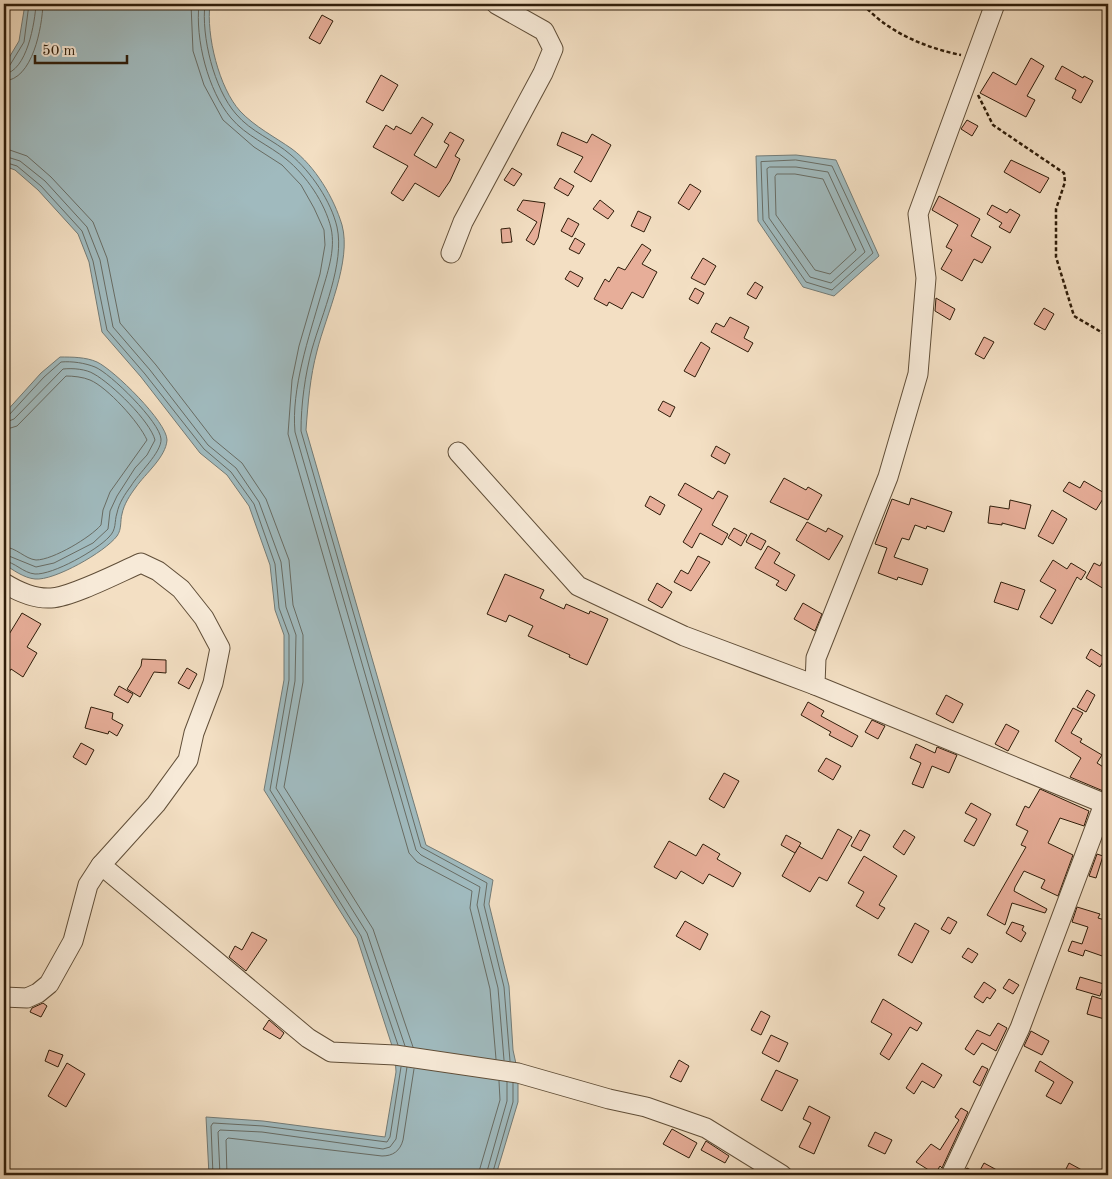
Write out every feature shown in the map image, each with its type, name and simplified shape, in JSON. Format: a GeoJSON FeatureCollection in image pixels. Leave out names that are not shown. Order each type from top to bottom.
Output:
{"type":"FeatureCollection","features":[{"type":"Feature","properties":{"kind":"street"},"geometry":{"type":"LineString","coordinates":[[451,253],[463,222],[543,73],[553,49],[544,31],[496,4]]}},
{"type":"Feature","properties":{"kind":"street"},"geometry":{"type":"LineString","coordinates":[[815,685],[816,658],[888,477],[918,374],[926,278],[918,214],[977,59],[995,4]]}},
{"type":"Feature","properties":{"kind":"street"},"geometry":{"type":"LineString","coordinates":[[458,452],[578,586],[684,636],[815,685],[1106,805],[1020,1028],[951,1175]]}},
{"type":"Feature","properties":{"kind":"street"},"geometry":{"type":"LineString","coordinates":[[4,583],[33,596],[52,598],[85,587],[141,563],[158,571],[181,589],[204,618],[220,648],[213,683],[194,733],[188,760],[156,804],[101,864],[88,885],[73,942],[49,984],[38,993],[27,998],[4,997]]}},
{"type":"Feature","properties":{"kind":"street"},"geometry":{"type":"LineString","coordinates":[[101,864],[308,1038],[331,1052],[407,1057],[518,1073],[609,1099],[646,1107],[706,1128],[782,1175]]}},
{"type":"Feature","properties":{"kind":"path"},"geometry":{"type":"LineString","coordinates":[[863,4],[874,17],[905,35],[943,51],[977,59]]}},
{"type":"Feature","properties":{"kind":"path"},"geometry":{"type":"LineString","coordinates":[[975,90],[993,125],[1064,173],[1064,182],[1056,209],[1056,257],[1074,316],[1108,336]]}},
{"type":"Feature","properties":{"kind":"water"},"geometry":{"type":"Polygon","coordinates":[[[25,4],[210,4],[209,17],[212,45],[220,75],[233,101],[240,111],[252,122],[292,149],[308,164],[323,183],[334,204],[342,225],[344,255],[337,288],[315,361],[306,430],[426,845],[493,880],[489,904],[509,986],[513,1050],[518,1073],[518,1102],[496,1175],[209,1175],[206,1117],[263,1121],[385,1137],[396,1072],[395,1055],[357,938],[264,790],[284,680],[284,635],[275,610],[270,565],[249,506],[227,475],[200,453],[141,377],[102,332],[89,262],[78,234],[38,190],[15,170],[4,166],[4,66],[19,41],[25,4]]]}},
{"type":"Feature","properties":{"kind":"water"},"geometry":{"type":"Polygon","coordinates":[[[796,155],[836,160],[879,256],[834,296],[803,287],[758,221],[756,156],[796,155]]]}},
{"type":"Feature","properties":{"kind":"water"},"geometry":{"type":"Polygon","coordinates":[[[60,357],[88,359],[105,367],[138,397],[158,421],[165,432],[167,440],[163,453],[128,500],[121,517],[119,533],[111,543],[79,564],[54,575],[35,579],[23,575],[4,564],[4,414],[41,373],[60,357]]]}},
{"type":"Feature","properties":{"kind":"building"},"geometry":{"type":"Polygon","coordinates":[[[322,15],[333,21],[320,44],[309,38],[322,15]]]}},
{"type":"Feature","properties":{"kind":"building"},"geometry":{"type":"Polygon","coordinates":[[[1031,58],[1044,66],[1027,96],[1035,100],[1026,117],[980,93],[993,72],[1016,85],[1031,58]]]}},
{"type":"Feature","properties":{"kind":"building"},"geometry":{"type":"Polygon","coordinates":[[[1062,66],[1083,78],[1084,76],[1093,81],[1081,103],[1072,98],[1076,90],[1055,79],[1062,66]]]}},
{"type":"Feature","properties":{"kind":"building"},"geometry":{"type":"Polygon","coordinates":[[[381,75],[398,85],[383,111],[366,102],[381,75]]]}},
{"type":"Feature","properties":{"kind":"building"},"geometry":{"type":"Polygon","coordinates":[[[422,117],[433,124],[414,155],[436,168],[449,145],[444,142],[450,132],[464,140],[455,156],[460,159],[450,181],[439,197],[415,183],[403,201],[391,193],[408,166],[373,147],[386,125],[394,130],[396,126],[411,134],[422,117]]]}},
{"type":"Feature","properties":{"kind":"building"},"geometry":{"type":"Polygon","coordinates":[[[967,120],[978,126],[972,136],[961,129],[967,120]]]}},
{"type":"Feature","properties":{"kind":"building"},"geometry":{"type":"Polygon","coordinates":[[[562,132],[587,143],[592,134],[611,145],[591,182],[574,172],[583,157],[557,145],[562,132]]]}},
{"type":"Feature","properties":{"kind":"building"},"geometry":{"type":"Polygon","coordinates":[[[1011,160],[1049,178],[1040,193],[1004,172],[1011,160]]]}},
{"type":"Feature","properties":{"kind":"building"},"geometry":{"type":"Polygon","coordinates":[[[512,168],[522,174],[514,186],[504,180],[512,168]]]}},
{"type":"Feature","properties":{"kind":"building"},"geometry":{"type":"Polygon","coordinates":[[[560,178],[574,186],[568,196],[554,188],[560,178]]]}},
{"type":"Feature","properties":{"kind":"building"},"geometry":{"type":"Polygon","coordinates":[[[690,184],[701,191],[689,210],[678,203],[690,184]]]}},
{"type":"Feature","properties":{"kind":"building"},"geometry":{"type":"Polygon","coordinates":[[[939,196],[980,219],[971,236],[991,247],[982,263],[974,259],[962,281],[941,269],[952,250],[946,247],[958,225],[932,210],[939,196]]]}},
{"type":"Feature","properties":{"kind":"building"},"geometry":{"type":"Polygon","coordinates":[[[523,200],[545,203],[538,238],[534,245],[526,240],[537,222],[517,210],[523,200]]]}},
{"type":"Feature","properties":{"kind":"building"},"geometry":{"type":"Polygon","coordinates":[[[600,200],[614,211],[608,219],[593,209],[600,200]]]}},
{"type":"Feature","properties":{"kind":"building"},"geometry":{"type":"Polygon","coordinates":[[[992,205],[1007,213],[1010,209],[1020,215],[1010,233],[999,227],[1002,223],[987,214],[992,205]]]}},
{"type":"Feature","properties":{"kind":"building"},"geometry":{"type":"Polygon","coordinates":[[[638,211],[651,217],[644,232],[631,226],[638,211]]]}},
{"type":"Feature","properties":{"kind":"building"},"geometry":{"type":"Polygon","coordinates":[[[568,218],[579,224],[572,237],[561,231],[568,218]]]}},
{"type":"Feature","properties":{"kind":"building"},"geometry":{"type":"Polygon","coordinates":[[[510,228],[512,242],[502,243],[501,229],[510,228]]]}},
{"type":"Feature","properties":{"kind":"building"},"geometry":{"type":"Polygon","coordinates":[[[575,238],[585,244],[579,254],[569,249],[575,238]]]}},
{"type":"Feature","properties":{"kind":"building"},"geometry":{"type":"Polygon","coordinates":[[[642,244],[651,250],[642,264],[657,272],[643,298],[632,292],[622,309],[609,302],[607,306],[594,299],[605,279],[609,282],[618,267],[625,270],[642,244]]]}},
{"type":"Feature","properties":{"kind":"building"},"geometry":{"type":"Polygon","coordinates":[[[703,258],[716,266],[705,285],[691,278],[703,258]]]}},
{"type":"Feature","properties":{"kind":"building"},"geometry":{"type":"Polygon","coordinates":[[[570,271],[583,278],[578,287],[565,279],[570,271]]]}},
{"type":"Feature","properties":{"kind":"building"},"geometry":{"type":"Polygon","coordinates":[[[755,282],[763,287],[756,299],[747,294],[755,282]]]}},
{"type":"Feature","properties":{"kind":"building"},"geometry":{"type":"Polygon","coordinates":[[[695,288],[704,293],[698,304],[689,299],[695,288]]]}},
{"type":"Feature","properties":{"kind":"building"},"geometry":{"type":"Polygon","coordinates":[[[936,298],[955,309],[950,320],[935,311],[936,298]]]}},
{"type":"Feature","properties":{"kind":"building"},"geometry":{"type":"Polygon","coordinates":[[[1044,308],[1054,314],[1045,330],[1034,324],[1044,308]]]}},
{"type":"Feature","properties":{"kind":"building"},"geometry":{"type":"Polygon","coordinates":[[[730,317],[749,327],[744,338],[753,343],[748,352],[711,332],[716,323],[724,327],[730,317]]]}},
{"type":"Feature","properties":{"kind":"building"},"geometry":{"type":"Polygon","coordinates":[[[984,337],[994,342],[984,359],[975,354],[984,337]]]}},
{"type":"Feature","properties":{"kind":"building"},"geometry":{"type":"Polygon","coordinates":[[[701,342],[710,348],[695,377],[684,371],[701,342]]]}},
{"type":"Feature","properties":{"kind":"building"},"geometry":{"type":"Polygon","coordinates":[[[663,401],[675,407],[670,417],[658,410],[663,401]]]}},
{"type":"Feature","properties":{"kind":"building"},"geometry":{"type":"Polygon","coordinates":[[[716,446],[730,454],[725,464],[711,456],[716,446]]]}},
{"type":"Feature","properties":{"kind":"building"},"geometry":{"type":"Polygon","coordinates":[[[784,478],[806,490],[808,487],[822,495],[808,520],[770,502],[784,478]]]}},
{"type":"Feature","properties":{"kind":"building"},"geometry":{"type":"Polygon","coordinates":[[[1084,481],[1106,494],[1096,510],[1063,491],[1069,482],[1080,488],[1084,481]]]}},
{"type":"Feature","properties":{"kind":"building"},"geometry":{"type":"Polygon","coordinates":[[[685,483],[713,499],[718,491],[728,496],[712,525],[728,534],[722,545],[700,533],[692,548],[683,542],[702,509],[678,495],[685,483]]]}},
{"type":"Feature","properties":{"kind":"building"},"geometry":{"type":"Polygon","coordinates":[[[650,496],[665,505],[660,515],[645,506],[650,496]]]}},
{"type":"Feature","properties":{"kind":"building"},"geometry":{"type":"Polygon","coordinates":[[[911,498],[952,512],[944,532],[927,526],[926,529],[915,525],[909,540],[902,538],[894,557],[928,569],[922,585],[898,577],[897,580],[878,573],[887,548],[875,544],[892,499],[909,505],[911,498]]]}},
{"type":"Feature","properties":{"kind":"building"},"geometry":{"type":"Polygon","coordinates":[[[1010,500],[1031,505],[1025,529],[1002,523],[1002,525],[988,523],[990,506],[1009,509],[1010,500]]]}},
{"type":"Feature","properties":{"kind":"building"},"geometry":{"type":"Polygon","coordinates":[[[1052,510],[1067,519],[1053,544],[1038,536],[1052,510]]]}},
{"type":"Feature","properties":{"kind":"building"},"geometry":{"type":"Polygon","coordinates":[[[807,522],[826,532],[828,528],[843,536],[829,560],[796,540],[807,522]]]}},
{"type":"Feature","properties":{"kind":"building"},"geometry":{"type":"Polygon","coordinates":[[[734,528],[747,535],[741,546],[728,538],[734,528]]]}},
{"type":"Feature","properties":{"kind":"building"},"geometry":{"type":"Polygon","coordinates":[[[751,533],[766,541],[761,550],[746,542],[751,533]]]}},
{"type":"Feature","properties":{"kind":"building"},"geometry":{"type":"Polygon","coordinates":[[[768,546],[780,553],[774,563],[795,575],[786,591],[776,585],[779,581],[755,568],[768,546]]]}},
{"type":"Feature","properties":{"kind":"building"},"geometry":{"type":"Polygon","coordinates":[[[1108,550],[1108,582],[1104,589],[1086,578],[1094,563],[1100,566],[1108,550]]]}},
{"type":"Feature","properties":{"kind":"building"},"geometry":{"type":"Polygon","coordinates":[[[698,556],[710,562],[691,591],[674,582],[681,570],[688,574],[698,556]]]}},
{"type":"Feature","properties":{"kind":"building"},"geometry":{"type":"Polygon","coordinates":[[[1053,560],[1067,569],[1071,563],[1086,572],[1081,580],[1077,577],[1052,624],[1040,617],[1056,590],[1040,581],[1053,560]]]}},
{"type":"Feature","properties":{"kind":"building"},"geometry":{"type":"Polygon","coordinates":[[[505,574],[544,590],[540,598],[564,609],[566,604],[589,614],[590,611],[608,619],[587,665],[528,636],[533,626],[509,615],[506,622],[487,614],[505,574]]]}},
{"type":"Feature","properties":{"kind":"building"},"geometry":{"type":"Polygon","coordinates":[[[1001,582],[1025,590],[1018,610],[994,602],[1001,582]]]}},
{"type":"Feature","properties":{"kind":"building"},"geometry":{"type":"Polygon","coordinates":[[[657,583],[672,592],[662,608],[648,600],[657,583]]]}},
{"type":"Feature","properties":{"kind":"building"},"geometry":{"type":"Polygon","coordinates":[[[803,603],[822,614],[815,631],[794,619],[803,603]]]}},
{"type":"Feature","properties":{"kind":"building"},"geometry":{"type":"Polygon","coordinates":[[[22,613],[41,624],[27,647],[37,653],[23,677],[11,669],[4,681],[4,633],[8,636],[22,613]]]}},
{"type":"Feature","properties":{"kind":"building"},"geometry":{"type":"Polygon","coordinates":[[[1091,649],[1105,658],[1100,667],[1086,658],[1091,649]]]}},
{"type":"Feature","properties":{"kind":"building"},"geometry":{"type":"Polygon","coordinates":[[[142,659],[166,660],[166,673],[154,672],[140,697],[127,689],[141,666],[142,659]]]}},
{"type":"Feature","properties":{"kind":"building"},"geometry":{"type":"Polygon","coordinates":[[[187,668],[197,674],[189,689],[178,683],[187,668]]]}},
{"type":"Feature","properties":{"kind":"building"},"geometry":{"type":"Polygon","coordinates":[[[119,686],[133,694],[128,703],[114,695],[119,686]]]}},
{"type":"Feature","properties":{"kind":"building"},"geometry":{"type":"Polygon","coordinates":[[[1087,690],[1095,695],[1086,712],[1077,707],[1087,690]]]}},
{"type":"Feature","properties":{"kind":"building"},"geometry":{"type":"Polygon","coordinates":[[[946,695],[963,704],[953,723],[936,714],[946,695]]]}},
{"type":"Feature","properties":{"kind":"building"},"geometry":{"type":"Polygon","coordinates":[[[808,702],[824,711],[821,716],[858,736],[852,747],[829,735],[831,732],[801,715],[808,702]]]}},
{"type":"Feature","properties":{"kind":"building"},"geometry":{"type":"Polygon","coordinates":[[[91,707],[113,713],[112,719],[123,725],[117,736],[109,731],[108,734],[85,728],[91,707]]]}},
{"type":"Feature","properties":{"kind":"building"},"geometry":{"type":"Polygon","coordinates":[[[1073,708],[1083,713],[1071,733],[1082,739],[1080,742],[1102,755],[1097,763],[1108,770],[1108,793],[1070,777],[1081,758],[1055,741],[1073,708]]]}},
{"type":"Feature","properties":{"kind":"building"},"geometry":{"type":"Polygon","coordinates":[[[872,720],[885,726],[878,739],[865,732],[872,720]]]}},
{"type":"Feature","properties":{"kind":"building"},"geometry":{"type":"Polygon","coordinates":[[[1006,724],[1019,731],[1008,751],[995,744],[1006,724]]]}},
{"type":"Feature","properties":{"kind":"building"},"geometry":{"type":"Polygon","coordinates":[[[81,743],[94,750],[86,765],[73,757],[81,743]]]}},
{"type":"Feature","properties":{"kind":"building"},"geometry":{"type":"Polygon","coordinates":[[[916,744],[935,753],[937,747],[957,755],[949,773],[932,766],[923,788],[912,784],[921,763],[910,758],[916,744]]]}},
{"type":"Feature","properties":{"kind":"building"},"geometry":{"type":"Polygon","coordinates":[[[826,758],[841,766],[833,780],[818,771],[826,758]]]}},
{"type":"Feature","properties":{"kind":"building"},"geometry":{"type":"Polygon","coordinates":[[[724,773],[739,781],[724,808],[709,799],[724,773]]]}},
{"type":"Feature","properties":{"kind":"building"},"geometry":{"type":"Polygon","coordinates":[[[1040,789],[1089,811],[1084,826],[1060,818],[1048,843],[1073,855],[1058,896],[1041,888],[1045,880],[1024,871],[1014,891],[1047,909],[1045,913],[1012,903],[1005,925],[987,915],[1026,847],[1021,845],[1028,831],[1016,825],[1025,806],[1029,808],[1040,789]]]}},
{"type":"Feature","properties":{"kind":"building"},"geometry":{"type":"Polygon","coordinates":[[[971,803],[991,814],[974,846],[964,841],[977,819],[965,813],[971,803]]]}},
{"type":"Feature","properties":{"kind":"building"},"geometry":{"type":"Polygon","coordinates":[[[838,829],[852,837],[827,881],[819,877],[810,892],[782,876],[799,846],[822,859],[838,829]]]}},
{"type":"Feature","properties":{"kind":"building"},"geometry":{"type":"Polygon","coordinates":[[[860,830],[870,835],[861,851],[851,846],[860,830]]]}},
{"type":"Feature","properties":{"kind":"building"},"geometry":{"type":"Polygon","coordinates":[[[904,830],[915,837],[904,855],[893,847],[904,830]]]}},
{"type":"Feature","properties":{"kind":"building"},"geometry":{"type":"Polygon","coordinates":[[[786,835],[801,843],[795,853],[781,845],[786,835]]]}},
{"type":"Feature","properties":{"kind":"building"},"geometry":{"type":"Polygon","coordinates":[[[669,841],[696,856],[703,844],[720,854],[717,859],[741,873],[733,887],[709,874],[703,884],[681,871],[676,879],[654,867],[669,841]]]}},
{"type":"Feature","properties":{"kind":"building"},"geometry":{"type":"Polygon","coordinates":[[[1097,854],[1103,856],[1096,878],[1089,876],[1097,854]]]}},
{"type":"Feature","properties":{"kind":"building"},"geometry":{"type":"Polygon","coordinates":[[[864,856],[897,876],[879,905],[885,908],[878,919],[856,906],[864,892],[848,883],[864,856]]]}},
{"type":"Feature","properties":{"kind":"building"},"geometry":{"type":"Polygon","coordinates":[[[1077,907],[1100,914],[1098,918],[1108,921],[1108,958],[1085,950],[1083,956],[1068,951],[1072,941],[1082,944],[1088,927],[1072,922],[1077,907]]]}},
{"type":"Feature","properties":{"kind":"building"},"geometry":{"type":"Polygon","coordinates":[[[948,917],[957,922],[950,934],[941,929],[948,917]]]}},
{"type":"Feature","properties":{"kind":"building"},"geometry":{"type":"Polygon","coordinates":[[[685,921],[708,934],[700,950],[676,936],[685,921]]]}},
{"type":"Feature","properties":{"kind":"building"},"geometry":{"type":"Polygon","coordinates":[[[1012,922],[1024,926],[1022,930],[1026,933],[1021,942],[1006,933],[1012,922]]]}},
{"type":"Feature","properties":{"kind":"building"},"geometry":{"type":"Polygon","coordinates":[[[915,923],[929,931],[912,963],[898,955],[915,923]]]}},
{"type":"Feature","properties":{"kind":"building"},"geometry":{"type":"Polygon","coordinates":[[[252,932],[267,940],[246,971],[229,957],[235,946],[242,950],[252,932]]]}},
{"type":"Feature","properties":{"kind":"building"},"geometry":{"type":"Polygon","coordinates":[[[968,948],[978,954],[972,963],[962,957],[968,948]]]}},
{"type":"Feature","properties":{"kind":"building"},"geometry":{"type":"Polygon","coordinates":[[[1080,977],[1104,984],[1100,996],[1076,989],[1080,977]]]}},
{"type":"Feature","properties":{"kind":"building"},"geometry":{"type":"Polygon","coordinates":[[[1009,979],[1019,985],[1013,994],[1003,988],[1009,979]]]}},
{"type":"Feature","properties":{"kind":"building"},"geometry":{"type":"Polygon","coordinates":[[[984,982],[996,990],[990,999],[987,997],[983,1003],[974,997],[984,982]]]}},
{"type":"Feature","properties":{"kind":"building"},"geometry":{"type":"Polygon","coordinates":[[[1092,996],[1108,1001],[1108,1020],[1087,1014],[1092,996]]]}},
{"type":"Feature","properties":{"kind":"building"},"geometry":{"type":"Polygon","coordinates":[[[883,999],[922,1023],[917,1031],[910,1027],[889,1060],[880,1054],[892,1034],[871,1022],[883,999]]]}},
{"type":"Feature","properties":{"kind":"building"},"geometry":{"type":"Polygon","coordinates":[[[43,1003],[47,1006],[41,1017],[30,1012],[32,1008],[43,1003]]]}},
{"type":"Feature","properties":{"kind":"building"},"geometry":{"type":"Polygon","coordinates":[[[761,1011],[770,1016],[761,1035],[751,1030],[761,1011]]]}},
{"type":"Feature","properties":{"kind":"building"},"geometry":{"type":"Polygon","coordinates":[[[269,1020],[284,1033],[280,1039],[263,1029],[269,1020]]]}},
{"type":"Feature","properties":{"kind":"building"},"geometry":{"type":"Polygon","coordinates":[[[998,1023],[1007,1028],[996,1051],[982,1043],[974,1055],[965,1049],[977,1030],[990,1036],[998,1023]]]}},
{"type":"Feature","properties":{"kind":"building"},"geometry":{"type":"Polygon","coordinates":[[[1031,1031],[1049,1041],[1042,1055],[1024,1046],[1031,1031]]]}},
{"type":"Feature","properties":{"kind":"building"},"geometry":{"type":"Polygon","coordinates":[[[771,1035],[788,1043],[779,1062],[762,1053],[771,1035]]]}},
{"type":"Feature","properties":{"kind":"building"},"geometry":{"type":"Polygon","coordinates":[[[49,1050],[63,1055],[58,1067],[45,1061],[49,1050]]]}},
{"type":"Feature","properties":{"kind":"building"},"geometry":{"type":"Polygon","coordinates":[[[679,1060],[689,1066],[681,1082],[670,1077],[679,1060]]]}},
{"type":"Feature","properties":{"kind":"building"},"geometry":{"type":"Polygon","coordinates":[[[1040,1061],[1073,1082],[1061,1104],[1046,1096],[1054,1082],[1035,1071],[1040,1061]]]}},
{"type":"Feature","properties":{"kind":"building"},"geometry":{"type":"Polygon","coordinates":[[[67,1063],[85,1074],[66,1107],[48,1096],[67,1063]]]}},
{"type":"Feature","properties":{"kind":"building"},"geometry":{"type":"Polygon","coordinates":[[[922,1063],[942,1075],[934,1088],[922,1081],[914,1094],[906,1088],[922,1063]]]}},
{"type":"Feature","properties":{"kind":"building"},"geometry":{"type":"Polygon","coordinates":[[[982,1066],[988,1069],[980,1086],[973,1082],[982,1066]]]}},
{"type":"Feature","properties":{"kind":"building"},"geometry":{"type":"Polygon","coordinates":[[[776,1070],[798,1080],[782,1111],[761,1100],[776,1070]]]}},
{"type":"Feature","properties":{"kind":"building"},"geometry":{"type":"Polygon","coordinates":[[[809,1106],[830,1117],[814,1154],[799,1147],[811,1123],[803,1119],[809,1106]]]}},
{"type":"Feature","properties":{"kind":"building"},"geometry":{"type":"Polygon","coordinates":[[[961,1108],[968,1112],[942,1168],[940,1166],[935,1174],[916,1162],[931,1144],[940,1150],[959,1120],[955,1117],[961,1108]]]}},
{"type":"Feature","properties":{"kind":"building"},"geometry":{"type":"Polygon","coordinates":[[[672,1129],[697,1143],[689,1158],[663,1144],[672,1129]]]}},
{"type":"Feature","properties":{"kind":"building"},"geometry":{"type":"Polygon","coordinates":[[[875,1132],[892,1140],[885,1154],[868,1146],[875,1132]]]}},
{"type":"Feature","properties":{"kind":"building"},"geometry":{"type":"Polygon","coordinates":[[[706,1141],[729,1156],[725,1163],[701,1150],[706,1141]]]}},
{"type":"Feature","properties":{"kind":"building"},"geometry":{"type":"Polygon","coordinates":[[[984,1163],[1006,1175],[963,1175],[967,1168],[978,1174],[984,1163]]]}},
{"type":"Feature","properties":{"kind":"building"},"geometry":{"type":"Polygon","coordinates":[[[1069,1163],[1091,1175],[1063,1175],[1069,1163]]]}}]}
